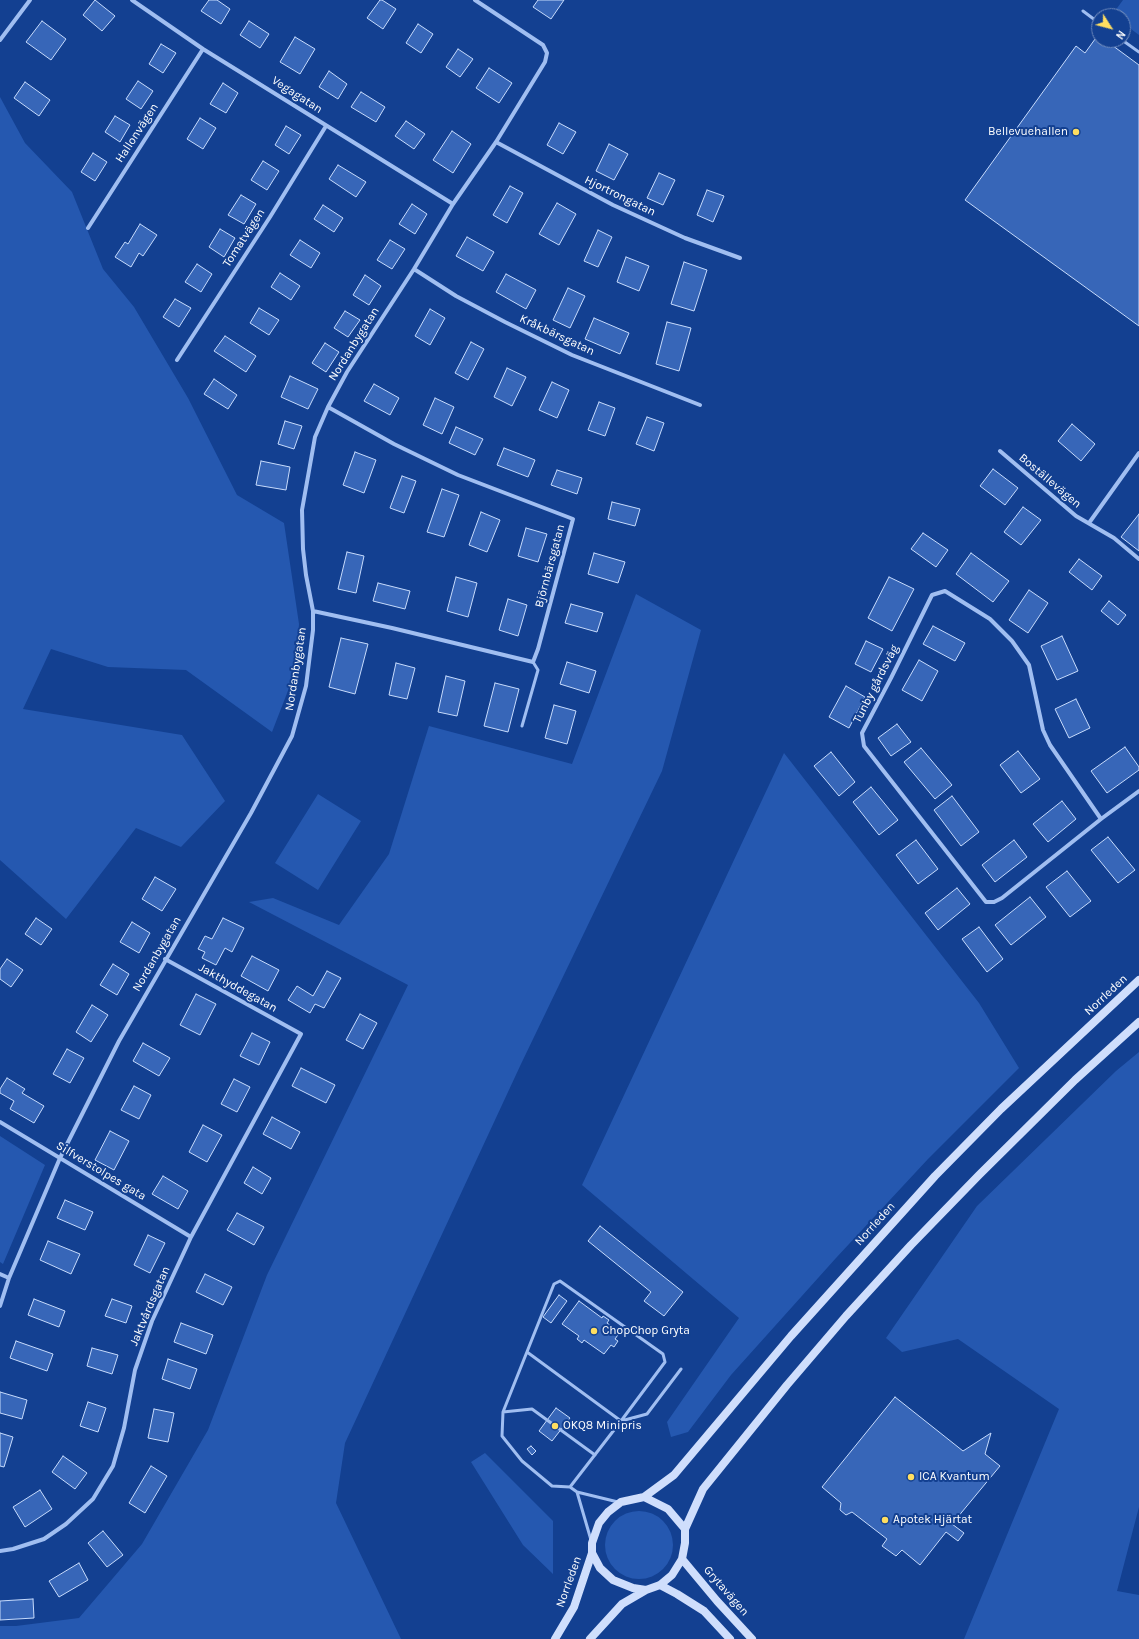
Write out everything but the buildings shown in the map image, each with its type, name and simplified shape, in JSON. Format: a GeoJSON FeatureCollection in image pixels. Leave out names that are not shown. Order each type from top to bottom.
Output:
{"type":"FeatureCollection","features":[{"type":"Feature","properties":{"kind":"main road","name":"Norrleden"},"geometry":{"type":"LineString","coordinates":[[644,1497],[674,1475],[791,1336],[935,1176],[1001,1109],[1139,980]]}},
{"type":"Feature","properties":{"kind":"main road"},"geometry":{"type":"LineString","coordinates":[[590,1639],[622,1604],[646,1590],[660,1585],[672,1575],[682,1559],[685,1543],[685,1529],[703,1489],[787,1385],[846,1316],[911,1245],[984,1170],[1076,1080],[1139,1022]]}},
{"type":"Feature","properties":{"kind":"main road"},"geometry":{"type":"LineString","coordinates":[[646,1590],[632,1588],[613,1580],[600,1568],[592,1553],[592,1543],[599,1523],[608,1512],[620,1502],[644,1497],[668,1509],[685,1529]]}},
{"type":"Feature","properties":{"kind":"main road","name":"Norrleden"},"geometry":{"type":"LineString","coordinates":[[555,1639],[574,1607],[592,1553]]}},
{"type":"Feature","properties":{"kind":"main road","name":"Grytavägen"},"geometry":{"type":"LineString","coordinates":[[682,1559],[717,1602],[752,1639]]}},
{"type":"Feature","properties":{"kind":"main road"},"geometry":{"type":"LineString","coordinates":[[660,1585],[704,1611],[730,1639]]}},
{"type":"Feature","properties":{"kind":"street"},"geometry":{"type":"LineString","coordinates":[[0,40],[30,0]]}},
{"type":"Feature","properties":{"kind":"street","name":"Vegagatan"},"geometry":{"type":"LineString","coordinates":[[132,0],[203,49],[262,84],[326,126],[453,204]]}},
{"type":"Feature","properties":{"kind":"street","name":"Nordanbygatan"},"geometry":{"type":"LineString","coordinates":[[0,1306],[9,1278],[60,1158],[119,1041],[165,959],[251,814],[292,736],[306,686],[312,642],[313,611],[303,549],[302,510],[315,437],[328,407],[347,372],[414,269],[453,204],[496,142],[545,62],[547,53],[543,45],[475,0]]}},
{"type":"Feature","properties":{"kind":"street","name":"Hallonvägen"},"geometry":{"type":"LineString","coordinates":[[88,228],[203,49]]}},
{"type":"Feature","properties":{"kind":"street","name":"Tomatvägen"},"geometry":{"type":"LineString","coordinates":[[177,360],[270,217],[326,126]]}},
{"type":"Feature","properties":{"kind":"street","name":"Hjortrongatan"},"geometry":{"type":"LineString","coordinates":[[496,142],[613,205],[685,238],[740,258]]}},
{"type":"Feature","properties":{"kind":"street","name":"Kråkbärsgatan"},"geometry":{"type":"LineString","coordinates":[[414,269],[456,296],[572,355],[700,405]]}},
{"type":"Feature","properties":{"kind":"street","name":"Björnbärsgatan"},"geometry":{"type":"LineString","coordinates":[[328,407],[394,444],[458,475],[573,519],[538,649],[533,662]]}},
{"type":"Feature","properties":{"kind":"street","name":"Boställevägen"},"geometry":{"type":"LineString","coordinates":[[1000,451],[1076,516],[1114,538],[1139,559]]}},
{"type":"Feature","properties":{"kind":"street","name":"Boställevägen"},"geometry":{"type":"LineString","coordinates":[[1089,523],[1139,453]]}},
{"type":"Feature","properties":{"kind":"street","name":"Tunby gårdsväg"},"geometry":{"type":"LineString","coordinates":[[1101,819],[1050,745],[1043,730],[1028,665],[1012,641],[990,619],[944,591],[932,595],[862,734],[864,746],[986,902],[994,902],[1002,898],[1101,819],[1139,791]]}},
{"type":"Feature","properties":{"kind":"street"},"geometry":{"type":"LineString","coordinates":[[313,611],[392,628],[533,662]]}},
{"type":"Feature","properties":{"kind":"street","name":"Jakthyddegatan"},"geometry":{"type":"LineString","coordinates":[[165,959],[301,1034]]}},
{"type":"Feature","properties":{"kind":"street","name":"Jaktvårdsgatan"},"geometry":{"type":"LineString","coordinates":[[0,1551],[13,1549],[44,1538],[66,1524],[93,1499],[109,1473],[124,1428],[135,1370],[152,1322],[191,1237],[301,1034]]}},
{"type":"Feature","properties":{"kind":"street","name":"Silfverstolpes gata"},"geometry":{"type":"LineString","coordinates":[[0,1122],[191,1237]]}},
{"type":"Feature","properties":{"kind":"street"},"geometry":{"type":"LineString","coordinates":[[0,1274],[9,1278]]}},
{"type":"Feature","properties":{"kind":"lane"},"geometry":{"type":"LineString","coordinates":[[1083,11],[1091,17]]}},
{"type":"Feature","properties":{"kind":"lane"},"geometry":{"type":"LineString","coordinates":[[522,726],[538,670],[533,662]]}},
{"type":"Feature","properties":{"kind":"lane"},"geometry":{"type":"LineString","coordinates":[[570,1487],[665,1362],[663,1354],[560,1281],[554,1284],[503,1412],[502,1436],[522,1461],[552,1486],[570,1487],[577,1492],[620,1502]]}},
{"type":"Feature","properties":{"kind":"lane"},"geometry":{"type":"LineString","coordinates":[[527,1352],[621,1421]]}},
{"type":"Feature","properties":{"kind":"lane"},"geometry":{"type":"LineString","coordinates":[[621,1421],[647,1414],[681,1369]]}},
{"type":"Feature","properties":{"kind":"lane"},"geometry":{"type":"LineString","coordinates":[[503,1412],[532,1409],[595,1455]]}},
{"type":"Feature","properties":{"kind":"lane"},"geometry":{"type":"LineString","coordinates":[[577,1492],[592,1543]]}},
{"type":"Feature","properties":{"kind":"shaded area"},"geometry":{"type":"Polygon","coordinates":[[[1123,0],[1139,0],[1139,35],[1131,29],[1131,8],[1117,8],[1123,0]]]}},
{"type":"Feature","properties":{"kind":"shaded area"},"geometry":{"type":"Polygon","coordinates":[[[0,97],[25,143],[72,192],[103,269],[134,307],[188,398],[237,495],[284,523],[299,624],[296,670],[272,732],[186,670],[108,667],[51,649],[23,709],[182,735],[225,801],[181,847],[136,828],[66,919],[0,860],[0,97]]]}},
{"type":"Feature","properties":{"kind":"shaded area"},"geometry":{"type":"Polygon","coordinates":[[[636,594],[701,630],[662,771],[521,1064],[345,1443],[336,1503],[401,1639],[0,1639],[0,1626],[16,1626],[79,1618],[142,1544],[208,1430],[267,1275],[408,985],[249,902],[273,898],[339,925],[389,854],[429,726],[572,764],[636,594]]]}},
{"type":"Feature","properties":{"kind":"shaded area"},"geometry":{"type":"Polygon","coordinates":[[[784,753],[979,1003],[1019,1068],[928,1159],[836,1258],[731,1375],[688,1432],[671,1437],[667,1422],[739,1318],[582,1185],[784,753]]]}},
{"type":"Feature","properties":{"kind":"shaded area"},"geometry":{"type":"Polygon","coordinates":[[[318,794],[361,821],[318,890],[275,863],[318,794]]]}},
{"type":"Feature","properties":{"kind":"shaded area"},"geometry":{"type":"Polygon","coordinates":[[[1139,1052],[1139,1507],[1117,1591],[1139,1595],[1139,1639],[964,1639],[1059,1409],[958,1339],[902,1352],[886,1338],[977,1206],[1116,1071],[1139,1052]]]}},
{"type":"Feature","properties":{"kind":"shaded area"},"geometry":{"type":"Polygon","coordinates":[[[0,1136],[45,1165],[3,1264],[0,1262],[0,1136]]]}},
{"type":"Feature","properties":{"kind":"shaded area"},"geometry":{"type":"Polygon","coordinates":[[[485,1453],[553,1521],[553,1574],[523,1545],[471,1462],[485,1453]]]}},
{"type":"Feature","properties":{"kind":"shaded area"},"geometry":{"type":"Polygon","coordinates":[[[632,1511],[646,1511],[658,1516],[668,1526],[673,1538],[673,1552],[668,1564],[658,1574],[646,1579],[632,1579],[620,1574],[610,1564],[605,1552],[605,1538],[610,1526],[620,1516],[632,1511]]]}},
{"type":"Feature","properties":{"kind":"place","name":"Bellevuehallen"},"geometry":{"type":"Point","coordinates":[1076,132]}},
{"type":"Feature","properties":{"kind":"place","name":"ChopChop Gryta"},"geometry":{"type":"Point","coordinates":[594,1331]}},
{"type":"Feature","properties":{"kind":"place","name":"OKQ8 Minipris"},"geometry":{"type":"Point","coordinates":[555,1426]}},
{"type":"Feature","properties":{"kind":"place","name":"ICA Kvantum"},"geometry":{"type":"Point","coordinates":[911,1477]}},
{"type":"Feature","properties":{"kind":"place","name":"Apotek Hjärtat"},"geometry":{"type":"Point","coordinates":[885,1520]}}]}
